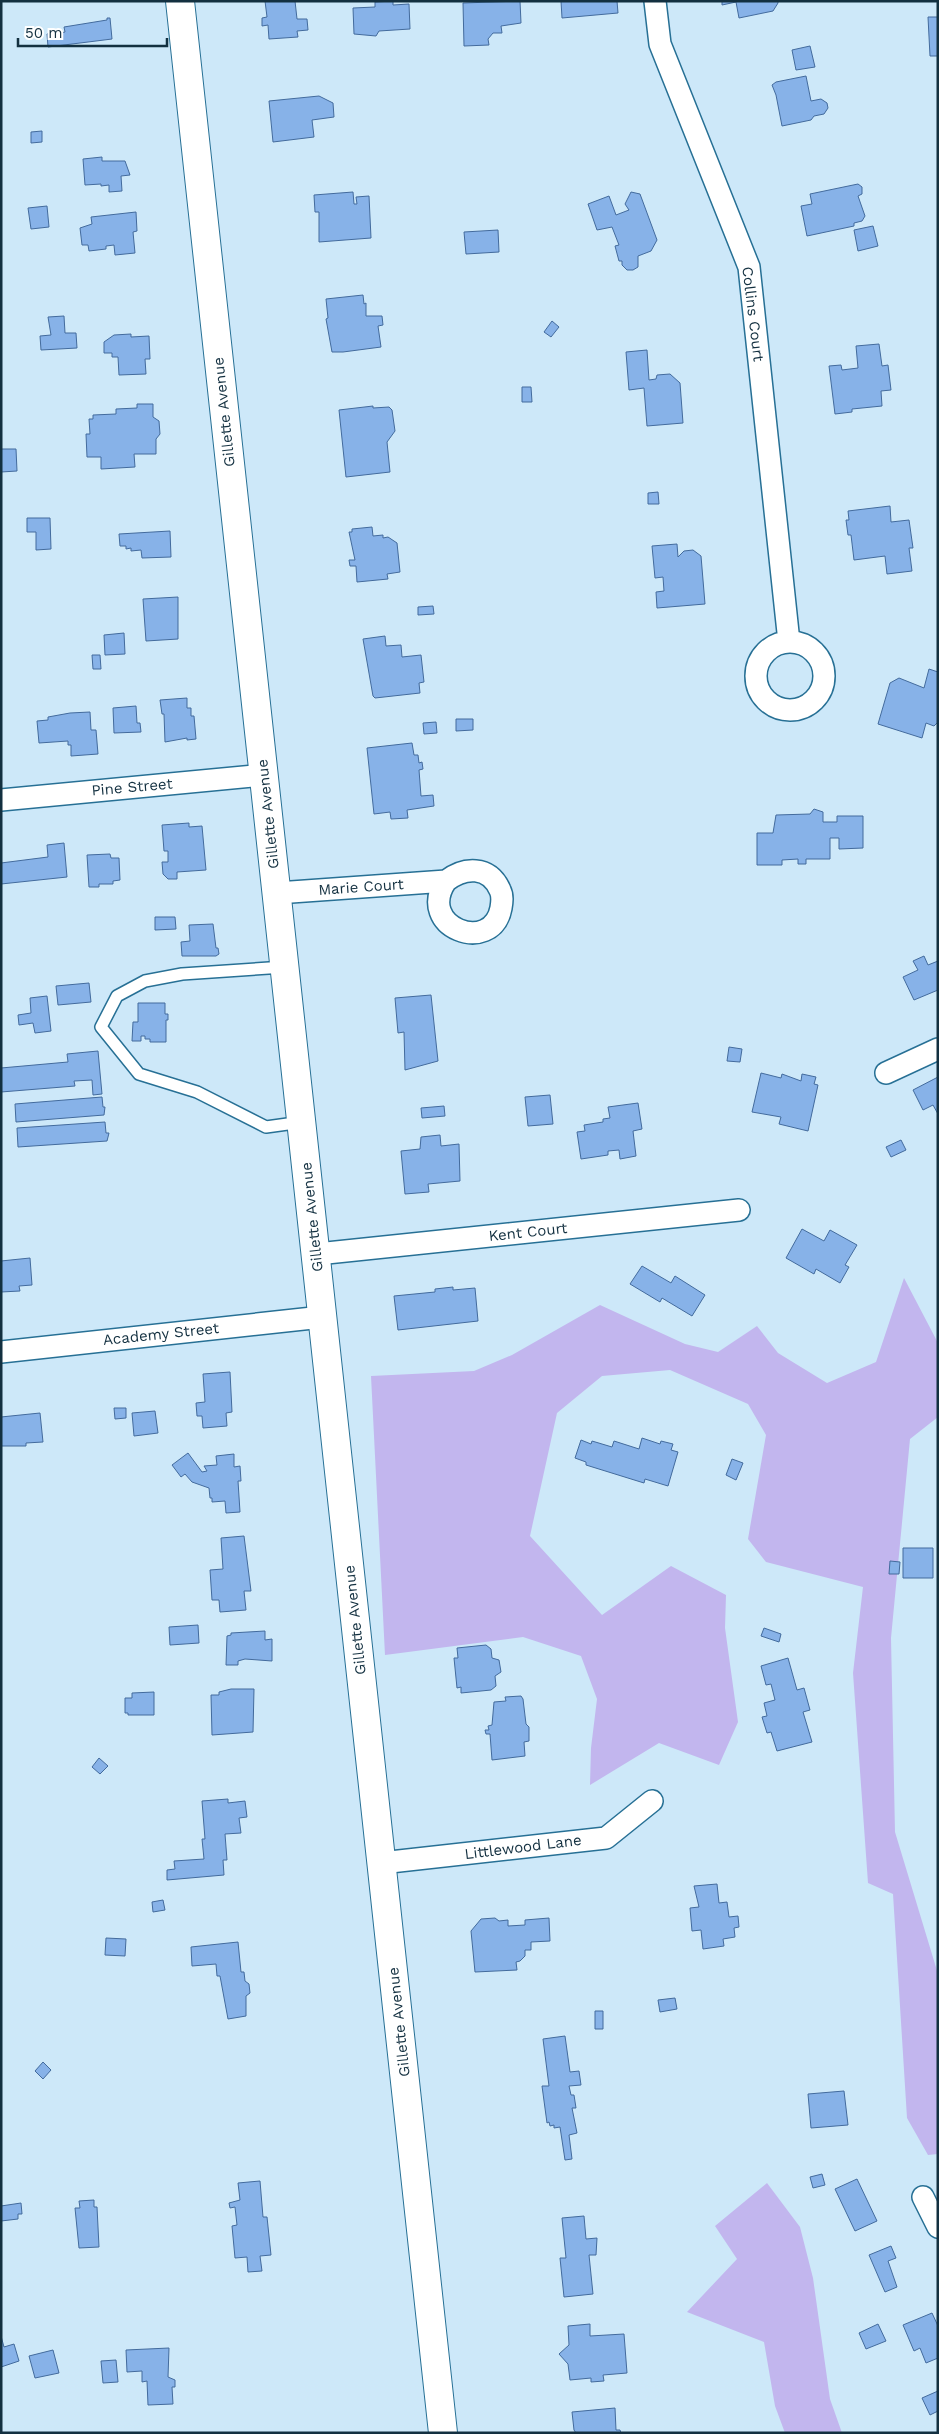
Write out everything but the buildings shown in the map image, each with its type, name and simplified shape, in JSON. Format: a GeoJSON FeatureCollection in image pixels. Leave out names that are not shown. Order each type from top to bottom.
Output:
{"type":"FeatureCollection","features":[{"type":"Feature","properties":{"kind":"street","name":"Gillette Avenue"},"geometry":{"type":"LineString","coordinates":[[180,1],[443,2433]]}},
{"type":"Feature","properties":{"kind":"street","name":"Collins Court"},"geometry":{"type":"LineString","coordinates":[[655,1],[660,44],[749,267],[789,642]]}},
{"type":"Feature","properties":{"kind":"street","name":"Pine Street"},"geometry":{"type":"LineString","coordinates":[[1,800],[264,775]]}},
{"type":"Feature","properties":{"kind":"street","name":"Marie Court"},"geometry":{"type":"LineString","coordinates":[[277,893],[446,881]]}},
{"type":"Feature","properties":{"kind":"street"},"geometry":{"type":"LineString","coordinates":[[886,1073],[938,1050]]}},
{"type":"Feature","properties":{"kind":"street","name":"Kent Court"},"geometry":{"type":"LineString","coordinates":[[316,1254],[738,1210]]}},
{"type":"Feature","properties":{"kind":"street","name":"Academy Street"},"geometry":{"type":"LineString","coordinates":[[1,1352],[322,1317]]}},
{"type":"Feature","properties":{"kind":"street","name":"Littlewood Lane"},"geometry":{"type":"LineString","coordinates":[[381,1863],[606,1838],[652,1800]]}},
{"type":"Feature","properties":{"kind":"street"},"geometry":{"type":"LineString","coordinates":[[923,2197],[938,2227]]}},
{"type":"Feature","properties":{"kind":"lane"},"geometry":{"type":"LineString","coordinates":[[285,966],[182,974],[145,981],[118,996],[101,1027],[139,1074],[197,1092],[266,1127],[302,1122]]}},
{"type":"Feature","properties":{"kind":"shaded area"},"geometry":{"type":"Polygon","coordinates":[[[904,1278],[938,1343],[938,1417],[910,1439],[891,1638],[895,1832],[938,1974],[938,2154],[928,2155],[907,2118],[893,1894],[868,1883],[853,1673],[863,1587],[766,1562],[748,1539],[766,1435],[748,1404],[670,1370],[602,1376],[557,1413],[530,1536],[602,1615],[671,1566],[726,1595],[725,1628],[738,1722],[719,1765],[659,1743],[590,1785],[591,1748],[597,1699],[581,1656],[523,1637],[385,1655],[371,1376],[474,1371],[512,1355],[600,1305],[685,1344],[718,1352],[757,1326],[778,1353],[827,1383],[876,1362],[904,1278]]]}},
{"type":"Feature","properties":{"kind":"shaded area"},"geometry":{"type":"Polygon","coordinates":[[[767,2183],[800,2227],[813,2278],[830,2399],[842,2433],[785,2433],[775,2406],[764,2342],[687,2312],[737,2259],[715,2226],[767,2183]]]}}]}
